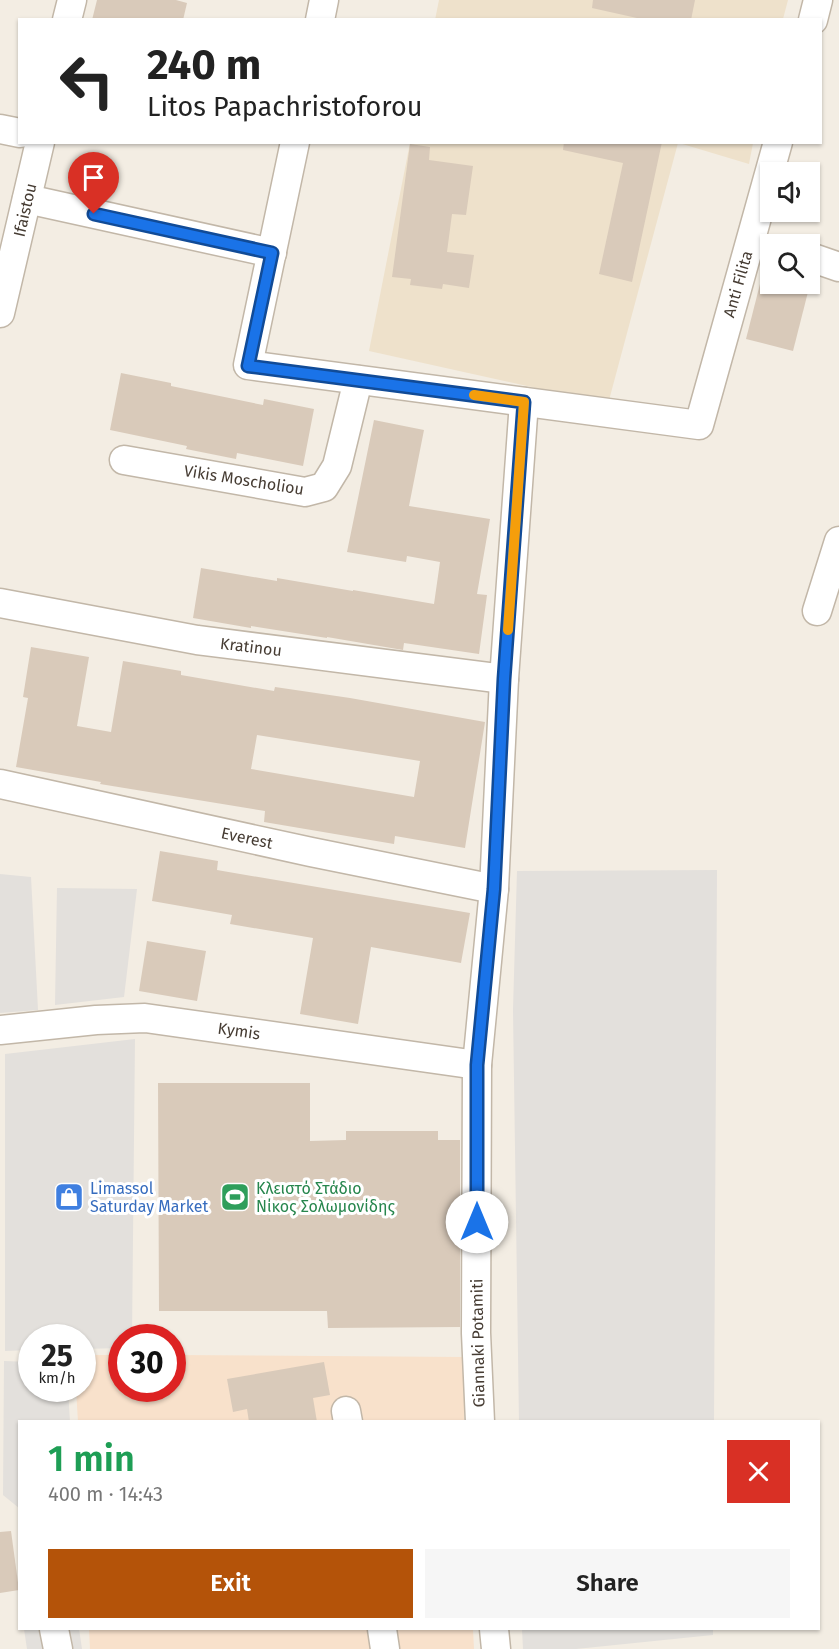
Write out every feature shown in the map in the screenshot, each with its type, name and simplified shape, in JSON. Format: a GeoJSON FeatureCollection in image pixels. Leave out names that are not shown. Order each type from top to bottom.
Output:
{"type":"FeatureCollection","features":[{"type":"Feature","properties":{"kind":"street"},"geometry":{"type":"LineString","coordinates":[[68,18],[72,0]]}},
{"type":"Feature","properties":{"kind":"street"},"geometry":{"type":"LineString","coordinates":[[320,18],[324,0]]}},
{"type":"Feature","properties":{"kind":"street"},"geometry":{"type":"LineString","coordinates":[[814,18],[818,0]]}},
{"type":"Feature","properties":{"kind":"street"},"geometry":{"type":"LineString","coordinates":[[0,129],[18,133]]}},
{"type":"Feature","properties":{"kind":"street","name":"Ifaistou"},"geometry":{"type":"LineString","coordinates":[[0,313],[40,144]]}},
{"type":"Feature","properties":{"kind":"street"},"geometry":{"type":"LineString","coordinates":[[295,144],[248,366],[524,402]]}},
{"type":"Feature","properties":{"kind":"street","name":"Anti Filita"},"geometry":{"type":"LineString","coordinates":[[762,234],[778,144]]}},
{"type":"Feature","properties":{"kind":"street"},"geometry":{"type":"LineString","coordinates":[[27,199],[272,253]]}},
{"type":"Feature","properties":{"kind":"street","name":"Anti Filita"},"geometry":{"type":"LineString","coordinates":[[524,402],[699,425],[760,244]]}},
{"type":"Feature","properties":{"kind":"street"},"geometry":{"type":"LineString","coordinates":[[820,260],[839,267]]}},
{"type":"Feature","properties":{"kind":"street","name":"Vikis Moscholiou"},"geometry":{"type":"LineString","coordinates":[[123,460],[306,492],[324,487],[337,466],[358,380]]}},
{"type":"Feature","properties":{"kind":"street","name":"Giannaki Potamiti"},"geometry":{"type":"LineString","coordinates":[[480,1420],[476,1333],[477,1065],[494,889],[504,679],[524,402]]}},
{"type":"Feature","properties":{"kind":"street"},"geometry":{"type":"LineString","coordinates":[[817,611],[839,541]]}},
{"type":"Feature","properties":{"kind":"street","name":"Kratinou"},"geometry":{"type":"LineString","coordinates":[[0,603],[197,640],[504,679]]}},
{"type":"Feature","properties":{"kind":"street","name":"Everest"},"geometry":{"type":"LineString","coordinates":[[0,784],[311,852],[494,889]]}},
{"type":"Feature","properties":{"kind":"street","name":"Kymis"},"geometry":{"type":"LineString","coordinates":[[0,1030],[96,1020],[145,1018],[477,1065]]}},
{"type":"Feature","properties":{"kind":"street"},"geometry":{"type":"LineString","coordinates":[[54,1630],[58,1649]]}},
{"type":"Feature","properties":{"kind":"street"},"geometry":{"type":"LineString","coordinates":[[382,1630],[385,1649]]}},
{"type":"Feature","properties":{"kind":"street"},"geometry":{"type":"LineString","coordinates":[[495,1630],[496,1649]]}},
{"type":"Feature","properties":{"kind":"shaded area"},"geometry":{"type":"Polygon","coordinates":[[[439,0],[788,0],[783,18],[435,18],[439,0]]]}},
{"type":"Feature","properties":{"kind":"shaded area"},"geometry":{"type":"Polygon","coordinates":[[[410,144],[678,144],[608,404],[369,351],[410,144]]]}},
{"type":"Feature","properties":{"kind":"shaded area"},"geometry":{"type":"Polygon","coordinates":[[[682,144],[753,144],[749,164],[682,144]]]}},
{"type":"Feature","properties":{"kind":"shaded area"},"geometry":{"type":"Polygon","coordinates":[[[717,870],[714,1420],[519,1420],[513,1010],[517,871],[717,870]]]}},
{"type":"Feature","properties":{"kind":"shaded area"},"geometry":{"type":"Polygon","coordinates":[[[0,874],[31,877],[38,1010],[0,1013],[0,874]]]}},
{"type":"Feature","properties":{"kind":"shaded area"},"geometry":{"type":"Polygon","coordinates":[[[57,888],[137,889],[124,997],[55,1005],[57,888]]]}},
{"type":"Feature","properties":{"kind":"shaded area"},"geometry":{"type":"Polygon","coordinates":[[[135,1039],[132,1324],[108,1324],[108,1348],[96,1349],[96,1324],[18,1324],[18,1350],[5,1351],[5,1054],[135,1039]]]}},
{"type":"Feature","properties":{"kind":"shaded area"},"geometry":{"type":"Polygon","coordinates":[[[96,1355],[108,1355],[108,1402],[186,1402],[186,1355],[464,1357],[464,1420],[78,1420],[77,1402],[96,1402],[96,1355]]]}},
{"type":"Feature","properties":{"kind":"shaded area"},"geometry":{"type":"Polygon","coordinates":[[[4,1361],[18,1362],[18,1402],[69,1402],[70,1420],[18,1420],[18,1507],[3,1495],[4,1361]]]}},
{"type":"Feature","properties":{"kind":"shaded area"},"geometry":{"type":"Polygon","coordinates":[[[24,1630],[79,1630],[82,1649],[27,1649],[24,1630]]]}},
{"type":"Feature","properties":{"kind":"shaded area"},"geometry":{"type":"Polygon","coordinates":[[[89,1630],[473,1630],[474,1649],[90,1649],[89,1630]]]}},
{"type":"Feature","properties":{"kind":"shaded area"},"geometry":{"type":"Polygon","coordinates":[[[522,1630],[713,1630],[713,1635],[576,1649],[523,1649],[522,1630]]]}},
{"type":"Feature","properties":{"kind":"building"},"geometry":{"type":"Polygon","coordinates":[[[97,0],[176,0],[187,3],[183,18],[92,18],[97,0]]]}},
{"type":"Feature","properties":{"kind":"building"},"geometry":{"type":"Polygon","coordinates":[[[593,0],[695,0],[691,18],[637,18],[592,8],[593,0]]]}},
{"type":"Feature","properties":{"kind":"building"},"geometry":{"type":"Polygon","coordinates":[[[410,144],[430,147],[429,160],[473,166],[466,215],[452,214],[447,252],[474,255],[469,288],[443,284],[442,289],[410,285],[411,279],[392,277],[410,144]]]}},
{"type":"Feature","properties":{"kind":"building"},"geometry":{"type":"Polygon","coordinates":[[[564,144],[662,144],[632,282],[599,274],[623,163],[563,150],[564,144]]]}},
{"type":"Feature","properties":{"kind":"building"},"geometry":{"type":"Polygon","coordinates":[[[760,284],[760,294],[807,294],[793,351],[746,339],[760,284]]]}},
{"type":"Feature","properties":{"kind":"building"},"geometry":{"type":"Polygon","coordinates":[[[121,373],[263,405],[264,399],[314,409],[303,466],[237,453],[236,459],[110,430],[121,373]]]}},
{"type":"Feature","properties":{"kind":"building"},"geometry":{"type":"Polygon","coordinates":[[[374,420],[424,430],[409,506],[490,519],[477,594],[487,595],[479,654],[404,643],[403,650],[193,618],[201,568],[434,604],[440,562],[407,556],[406,562],[347,552],[374,420]]]}},
{"type":"Feature","properties":{"kind":"building"},"geometry":{"type":"Polygon","coordinates":[[[31,647],[89,657],[77,726],[111,732],[123,661],[181,671],[181,675],[274,691],[275,687],[350,698],[485,722],[465,848],[395,836],[394,844],[264,822],[265,811],[100,784],[101,782],[16,767],[28,698],[23,697],[31,647]],[[257,735],[251,769],[414,797],[420,761],[257,735]]]}},
{"type":"Feature","properties":{"kind":"building"},"geometry":{"type":"Polygon","coordinates":[[[160,851],[218,861],[217,870],[470,913],[461,963],[371,947],[358,1024],[300,1014],[313,938],[230,924],[232,915],[152,901],[160,851]]]}},
{"type":"Feature","properties":{"kind":"building"},"geometry":{"type":"Polygon","coordinates":[[[147,941],[206,951],[197,1001],[139,991],[147,941]]]}},
{"type":"Feature","properties":{"kind":"building"},"geometry":{"type":"Polygon","coordinates":[[[158,1083],[310,1083],[310,1141],[346,1140],[346,1131],[438,1131],[438,1140],[460,1140],[460,1327],[328,1328],[327,1311],[159,1311],[158,1083]]]}},
{"type":"Feature","properties":{"kind":"building"},"geometry":{"type":"Polygon","coordinates":[[[324,1362],[330,1395],[313,1398],[317,1420],[249,1420],[247,1409],[233,1412],[227,1379],[324,1362]]]}},
{"type":"Feature","properties":{"kind":"building"},"geometry":{"type":"Polygon","coordinates":[[[11,1531],[18,1590],[0,1593],[0,1532],[11,1531]]]}},
{"type":"Feature","properties":{"kind":"slow traffic"},"geometry":{"type":"LineString","coordinates":[[474,395],[524,402],[508,630]]}},
{"type":"Feature","properties":{"kind":"place","name":"Limassol Saturday Market"},"geometry":{"type":"Point","coordinates":[69,1197]}},
{"type":"Feature","properties":{"kind":"place","name":"Κλειστό Στάδιο Νίκος Σολωμονίδης"},"geometry":{"type":"Point","coordinates":[235,1197]}},
{"type":"Feature","properties":{"kind":"route"},"geometry":{"type":"LineString","coordinates":[[94,214],[272,253],[248,366],[524,402],[504,679],[494,889],[477,1065],[477,1222]]}}]}
